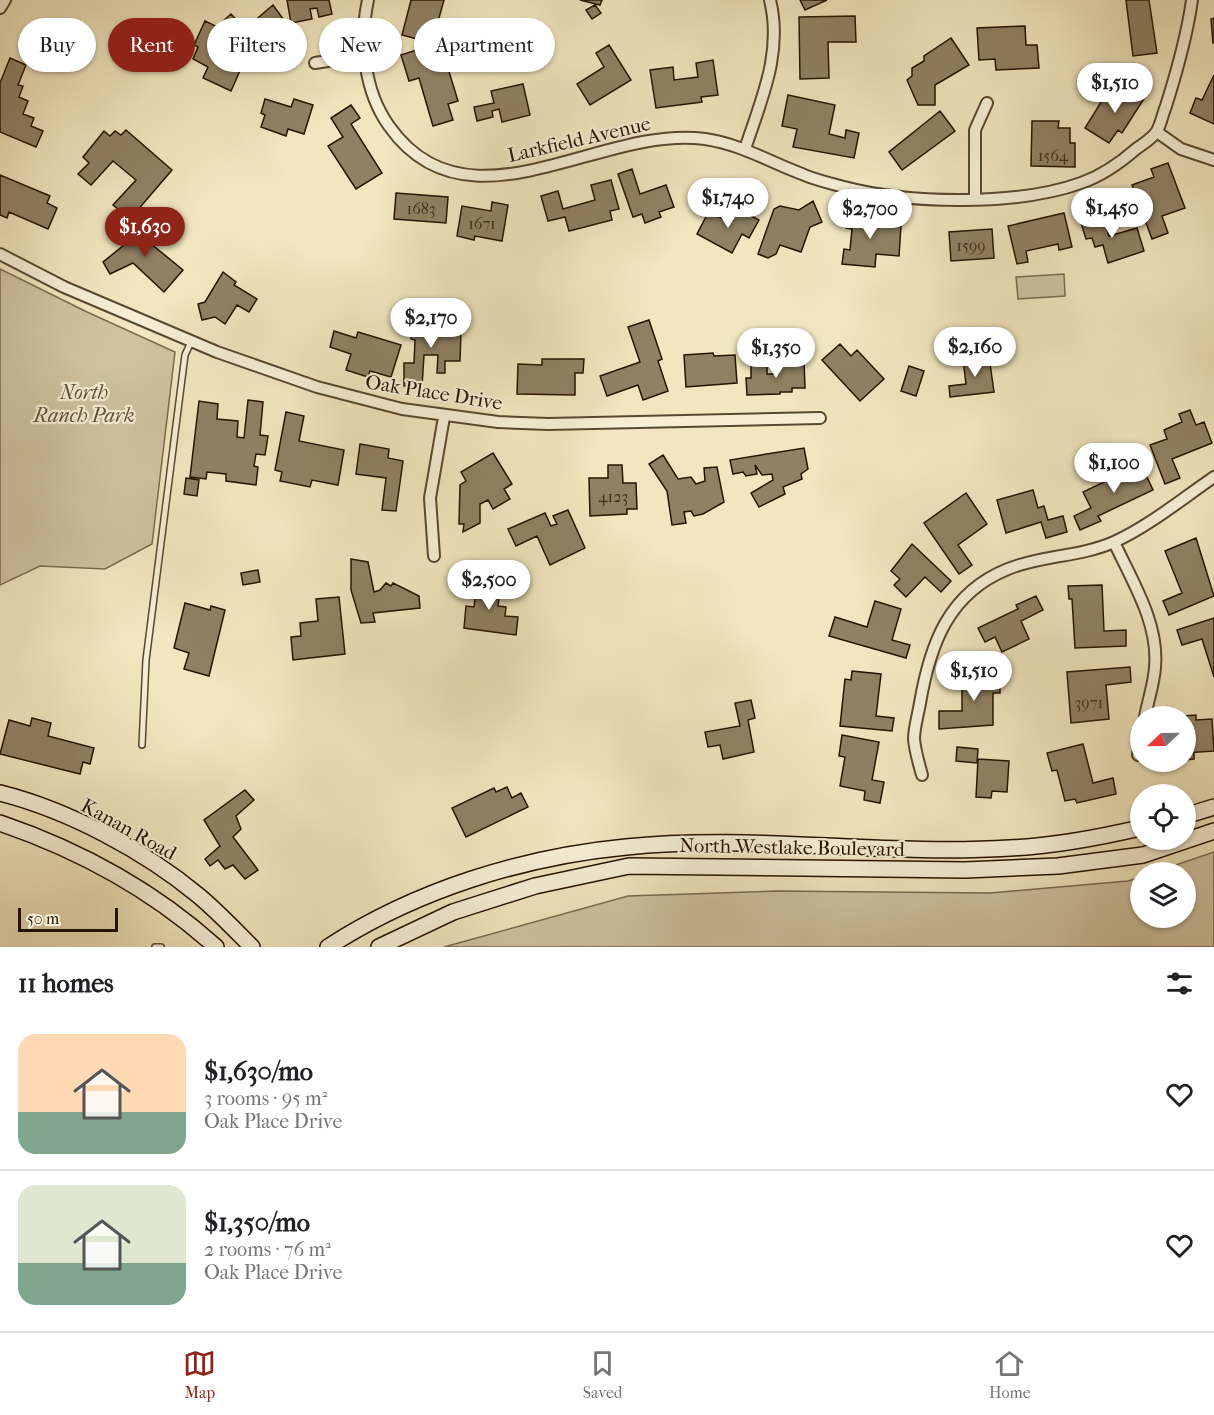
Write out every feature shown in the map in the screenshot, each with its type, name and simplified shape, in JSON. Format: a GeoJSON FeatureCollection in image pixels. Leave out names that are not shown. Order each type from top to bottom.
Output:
{"type":"FeatureCollection","features":[{"type":"Feature","properties":{"kind":"main road","name":"Kanan Road"},"geometry":{"type":"LineString","coordinates":[[0,793],[92,828],[153,862],[199,897],[252,947]]}},
{"type":"Feature","properties":{"kind":"main road"},"geometry":{"type":"LineString","coordinates":[[1196,813],[1214,807]]}},
{"type":"Feature","properties":{"kind":"main road"},"geometry":{"type":"LineString","coordinates":[[0,823],[76,852],[173,911],[216,947]]}},
{"type":"Feature","properties":{"kind":"main road","name":"North Westlake Boulevard"},"geometry":{"type":"LineString","coordinates":[[328,947],[386,915],[445,889],[497,872],[568,855],[626,846],[688,843],[1011,848],[1087,840],[1130,830]]}},
{"type":"Feature","properties":{"kind":"main road","name":"North Westlake Boulevard"},"geometry":{"type":"LineString","coordinates":[[379,947],[453,912],[535,886],[629,867],[965,870],[1058,866],[1143,855],[1214,831]]}},
{"type":"Feature","properties":{"kind":"street"},"geometry":{"type":"LineString","coordinates":[[0,8],[5,0]]}},
{"type":"Feature","properties":{"kind":"street","name":"Larkfield Avenue"},"geometry":{"type":"LineString","coordinates":[[365,18],[368,0]]}},
{"type":"Feature","properties":{"kind":"street"},"geometry":{"type":"LineString","coordinates":[[745,149],[774,56],[774,15],[770,0]]}},
{"type":"Feature","properties":{"kind":"street"},"geometry":{"type":"LineString","coordinates":[[1192,0],[1176,75],[1157,132],[1181,149],[1214,160]]}},
{"type":"Feature","properties":{"kind":"street"},"geometry":{"type":"LineString","coordinates":[[315,63],[319,62]]}},
{"type":"Feature","properties":{"kind":"street","name":"Larkfield Avenue"},"geometry":{"type":"LineString","coordinates":[[369,72],[376,101],[394,133],[424,159],[459,174],[483,177],[508,176],[637,142],[664,138],[703,138],[745,149],[804,175],[848,188],[916,198],[975,200],[1040,192],[1083,183],[1122,162],[1157,132]]}},
{"type":"Feature","properties":{"kind":"street"},"geometry":{"type":"LineString","coordinates":[[975,200],[975,130],[987,103]]}},
{"type":"Feature","properties":{"kind":"street","name":"Oak Place Drive"},"geometry":{"type":"LineString","coordinates":[[0,254],[64,287],[191,342],[360,400],[444,417],[548,424],[820,418]]}},
{"type":"Feature","properties":{"kind":"street"},"geometry":{"type":"LineString","coordinates":[[435,556],[430,498],[444,417]]}},
{"type":"Feature","properties":{"kind":"street"},"geometry":{"type":"LineString","coordinates":[[922,775],[914,739],[925,675],[941,627],[957,605],[981,584],[1005,569],[1030,561],[1081,553],[1114,542],[1214,477]]}},
{"type":"Feature","properties":{"kind":"street"},"geometry":{"type":"LineString","coordinates":[[1114,542],[1148,615],[1155,644],[1153,681],[1147,706]]}},
{"type":"Feature","properties":{"kind":"lane"},"geometry":{"type":"LineString","coordinates":[[142,745],[146,660],[185,355],[191,342]]}},
{"type":"Feature","properties":{"kind":"lane"},"geometry":{"type":"LineString","coordinates":[[156,947],[161,947]]}},
{"type":"Feature","properties":{"kind":"green space","name":"North Ranch Park"},"geometry":{"type":"Polygon","coordinates":[[[0,269],[175,352],[152,544],[105,569],[40,566],[0,585],[0,269]]]}},
{"type":"Feature","properties":{"kind":"green space"},"geometry":{"type":"Polygon","coordinates":[[[1064,274],[1065,296],[1018,299],[1016,277],[1064,274]]]}},
{"type":"Feature","properties":{"kind":"green space"},"geometry":{"type":"Polygon","coordinates":[[[1214,852],[1214,947],[444,947],[628,896],[777,891],[990,893],[1130,880],[1130,928],[1196,928],[1196,862],[1184,862],[1214,852]]]}},
{"type":"Feature","properties":{"kind":"building"},"geometry":{"type":"Polygon","coordinates":[[[287,0],[329,0],[332,14],[319,17],[317,8],[310,9],[312,19],[290,18],[287,0]]]}},
{"type":"Feature","properties":{"kind":"building"},"geometry":{"type":"Polygon","coordinates":[[[411,0],[444,0],[439,18],[414,18],[414,38],[402,35],[411,0]]]}},
{"type":"Feature","properties":{"kind":"building"},"geometry":{"type":"Polygon","coordinates":[[[580,0],[602,0],[600,5],[580,0]]]}},
{"type":"Feature","properties":{"kind":"building"},"geometry":{"type":"Polygon","coordinates":[[[800,0],[827,0],[805,10],[800,0]]]}},
{"type":"Feature","properties":{"kind":"building"},"geometry":{"type":"Polygon","coordinates":[[[1126,0],[1149,0],[1157,53],[1133,56],[1126,0]]]}},
{"type":"Feature","properties":{"kind":"building"},"geometry":{"type":"Polygon","coordinates":[[[273,5],[282,18],[258,18],[273,5]]]}},
{"type":"Feature","properties":{"kind":"building"},"geometry":{"type":"Polygon","coordinates":[[[595,5],[601,13],[592,19],[586,10],[595,5]]]}},
{"type":"Feature","properties":{"kind":"building"},"geometry":{"type":"Polygon","coordinates":[[[855,16],[856,42],[828,42],[829,78],[800,79],[799,17],[855,16]]]}},
{"type":"Feature","properties":{"kind":"building"},"geometry":{"type":"Polygon","coordinates":[[[1214,18],[1214,43],[1213,43],[1211,19],[1214,18]]]}},
{"type":"Feature","properties":{"kind":"building"},"geometry":{"type":"Polygon","coordinates":[[[205,21],[207,22],[207,66],[195,60],[198,47],[195,43],[205,21]]]}},
{"type":"Feature","properties":{"kind":"building"},"geometry":{"type":"Polygon","coordinates":[[[1025,26],[1026,45],[1037,45],[1039,68],[996,70],[995,59],[979,60],[977,28],[1025,26]]]}},
{"type":"Feature","properties":{"kind":"building"},"geometry":{"type":"Polygon","coordinates":[[[951,38],[969,65],[935,85],[935,105],[918,105],[907,80],[912,76],[912,68],[924,61],[924,56],[951,38]]]}},
{"type":"Feature","properties":{"kind":"building"},"geometry":{"type":"Polygon","coordinates":[[[609,45],[631,80],[590,105],[577,84],[604,67],[596,53],[609,45]]]}},
{"type":"Feature","properties":{"kind":"building"},"geometry":{"type":"Polygon","coordinates":[[[414,51],[414,72],[449,72],[458,101],[448,104],[453,120],[433,126],[419,78],[409,81],[402,55],[414,51]]]}},
{"type":"Feature","properties":{"kind":"building"},"geometry":{"type":"Polygon","coordinates":[[[10,58],[18,62],[18,72],[23,72],[18,85],[23,86],[19,97],[28,101],[23,114],[34,118],[31,126],[43,131],[36,147],[0,132],[0,83],[10,58]]]}},
{"type":"Feature","properties":{"kind":"building"},"geometry":{"type":"Polygon","coordinates":[[[713,60],[718,95],[701,97],[702,102],[656,108],[650,70],[673,67],[674,80],[698,77],[696,63],[713,60]]]}},
{"type":"Feature","properties":{"kind":"building"},"geometry":{"type":"Polygon","coordinates":[[[207,69],[207,72],[239,72],[231,91],[203,78],[207,69]]]}},
{"type":"Feature","properties":{"kind":"building"},"geometry":{"type":"Polygon","coordinates":[[[1214,75],[1214,124],[1190,113],[1196,98],[1202,100],[1214,75]]]}},
{"type":"Feature","properties":{"kind":"building"},"geometry":{"type":"Polygon","coordinates":[[[523,84],[530,115],[502,122],[499,109],[492,111],[493,117],[477,121],[474,107],[494,103],[491,91],[523,84]]]}},
{"type":"Feature","properties":{"kind":"building"},"geometry":{"type":"Polygon","coordinates":[[[1133,85],[1147,94],[1122,133],[1118,130],[1109,143],[1085,128],[1108,91],[1123,101],[1133,85]]]}},
{"type":"Feature","properties":{"kind":"building"},"geometry":{"type":"Polygon","coordinates":[[[788,95],[835,105],[829,134],[845,138],[846,130],[859,133],[854,158],[793,147],[797,129],[782,126],[788,95]]]}},
{"type":"Feature","properties":{"kind":"building"},"geometry":{"type":"Polygon","coordinates":[[[265,99],[291,107],[294,99],[313,105],[304,134],[288,129],[286,136],[261,127],[265,115],[261,113],[265,99]]]}},
{"type":"Feature","properties":{"kind":"building"},"geometry":{"type":"Polygon","coordinates":[[[351,105],[360,118],[351,124],[382,173],[356,189],[328,146],[343,137],[331,118],[351,105]]]}},
{"type":"Feature","properties":{"kind":"building"},"geometry":{"type":"Polygon","coordinates":[[[940,111],[955,131],[902,170],[889,152],[940,111]]]}},
{"type":"Feature","properties":{"kind":"building"},"geometry":{"type":"Polygon","coordinates":[[[1032,121],[1059,121],[1058,128],[1070,128],[1070,143],[1075,143],[1075,167],[1031,166],[1032,121]]]}},
{"type":"Feature","properties":{"kind":"building"},"geometry":{"type":"Polygon","coordinates":[[[126,130],[172,170],[130,219],[113,205],[136,180],[113,161],[91,185],[78,174],[89,163],[83,157],[104,131],[110,136],[115,131],[121,135],[126,130]]]}},
{"type":"Feature","properties":{"kind":"building"},"geometry":{"type":"Polygon","coordinates":[[[1168,163],[1185,208],[1162,216],[1168,233],[1152,239],[1132,185],[1154,177],[1151,169],[1168,163]]]}},
{"type":"Feature","properties":{"kind":"building"},"geometry":{"type":"Polygon","coordinates":[[[632,169],[640,194],[666,185],[674,207],[659,212],[661,217],[645,223],[642,214],[633,217],[618,174],[632,169]]]}},
{"type":"Feature","properties":{"kind":"building"},"geometry":{"type":"Polygon","coordinates":[[[0,175],[50,196],[47,203],[57,208],[48,229],[9,212],[7,218],[0,215],[0,175]]]}},
{"type":"Feature","properties":{"kind":"building"},"geometry":{"type":"Polygon","coordinates":[[[611,180],[619,209],[610,211],[612,220],[569,231],[565,217],[548,221],[541,196],[558,191],[563,209],[595,200],[591,185],[611,180]]]}},
{"type":"Feature","properties":{"kind":"building"},"geometry":{"type":"Polygon","coordinates":[[[396,193],[448,197],[446,223],[394,219],[396,193]]]}},
{"type":"Feature","properties":{"kind":"building"},"geometry":{"type":"Polygon","coordinates":[[[813,201],[822,222],[810,227],[801,252],[780,245],[776,254],[768,258],[758,254],[774,209],[780,206],[799,210],[813,201]]]}},
{"type":"Feature","properties":{"kind":"building"},"geometry":{"type":"Polygon","coordinates":[[[492,202],[508,205],[502,241],[475,236],[474,240],[457,236],[462,206],[491,211],[492,202]]]}},
{"type":"Feature","properties":{"kind":"building"},"geometry":{"type":"Polygon","coordinates":[[[736,208],[759,220],[749,238],[742,234],[732,253],[697,234],[709,211],[728,222],[736,208]]]}},
{"type":"Feature","properties":{"kind":"building"},"geometry":{"type":"Polygon","coordinates":[[[847,212],[870,214],[870,221],[901,226],[899,256],[876,254],[875,267],[842,264],[844,249],[850,250],[852,229],[846,228],[847,212]]]}},
{"type":"Feature","properties":{"kind":"building"},"geometry":{"type":"Polygon","coordinates":[[[1064,213],[1072,247],[1059,250],[1058,244],[1026,251],[1028,262],[1017,264],[1008,226],[1064,213]]]}},
{"type":"Feature","properties":{"kind":"building"},"geometry":{"type":"Polygon","coordinates":[[[1102,213],[1109,236],[1137,228],[1144,251],[1108,263],[1103,245],[1095,247],[1092,238],[1086,239],[1080,220],[1102,213]]]}},
{"type":"Feature","properties":{"kind":"building"},"geometry":{"type":"Polygon","coordinates":[[[137,219],[154,225],[150,243],[183,270],[164,292],[133,263],[110,274],[103,262],[129,241],[137,219]]]}},
{"type":"Feature","properties":{"kind":"building"},"geometry":{"type":"Polygon","coordinates":[[[992,229],[994,258],[951,261],[949,232],[992,229]]]}},
{"type":"Feature","properties":{"kind":"building"},"geometry":{"type":"Polygon","coordinates":[[[223,272],[236,282],[234,285],[257,299],[249,312],[237,305],[225,324],[215,317],[202,320],[198,304],[205,302],[223,272]]]}},
{"type":"Feature","properties":{"kind":"building"},"geometry":{"type":"Polygon","coordinates":[[[422,314],[434,315],[433,329],[461,330],[460,361],[445,361],[445,373],[437,373],[438,355],[424,355],[422,387],[404,386],[404,363],[414,363],[415,340],[411,339],[411,322],[421,322],[422,314]]]}},
{"type":"Feature","properties":{"kind":"building"},"geometry":{"type":"Polygon","coordinates":[[[649,320],[662,359],[658,361],[668,391],[643,400],[638,385],[607,396],[600,376],[640,362],[628,327],[649,320]]]}},
{"type":"Feature","properties":{"kind":"building"},"geometry":{"type":"Polygon","coordinates":[[[334,331],[356,338],[358,332],[401,345],[391,377],[370,371],[368,377],[346,370],[351,354],[330,347],[334,331]]]}},
{"type":"Feature","properties":{"kind":"building"},"geometry":{"type":"Polygon","coordinates":[[[840,344],[851,356],[857,350],[884,379],[860,401],[822,360],[840,344]]]}},
{"type":"Feature","properties":{"kind":"building"},"geometry":{"type":"Polygon","coordinates":[[[713,353],[714,356],[735,355],[737,383],[686,387],[684,355],[713,353]]]}},
{"type":"Feature","properties":{"kind":"building"},"geometry":{"type":"Polygon","coordinates":[[[989,356],[994,392],[950,397],[949,386],[966,384],[963,359],[989,356]]]}},
{"type":"Feature","properties":{"kind":"building"},"geometry":{"type":"Polygon","coordinates":[[[542,359],[584,359],[583,373],[575,373],[575,395],[517,394],[518,364],[542,365],[542,359]]]}},
{"type":"Feature","properties":{"kind":"building"},"geometry":{"type":"Polygon","coordinates":[[[804,362],[805,388],[792,388],[792,392],[780,392],[780,394],[747,395],[746,378],[751,378],[751,364],[767,363],[767,374],[778,374],[777,363],[804,362]]]}},
{"type":"Feature","properties":{"kind":"building"},"geometry":{"type":"Polygon","coordinates":[[[909,366],[924,371],[916,396],[901,391],[909,366]]]}},
{"type":"Feature","properties":{"kind":"building"},"geometry":{"type":"Polygon","coordinates":[[[248,400],[263,402],[260,435],[268,436],[265,455],[256,454],[254,466],[258,467],[256,485],[226,481],[226,474],[207,472],[206,479],[190,477],[199,401],[218,404],[217,419],[238,421],[237,437],[244,438],[248,400]]]}},
{"type":"Feature","properties":{"kind":"building"},"geometry":{"type":"Polygon","coordinates":[[[1190,410],[1196,425],[1204,422],[1212,443],[1172,459],[1180,478],[1165,484],[1150,445],[1167,439],[1164,430],[1182,422],[1179,414],[1190,410]]]}},
{"type":"Feature","properties":{"kind":"building"},"geometry":{"type":"Polygon","coordinates":[[[286,412],[304,416],[299,441],[344,450],[338,485],[312,480],[310,487],[280,481],[282,472],[275,470],[286,412]]]}},
{"type":"Feature","properties":{"kind":"building"},"geometry":{"type":"Polygon","coordinates":[[[360,444],[389,449],[388,458],[403,461],[396,511],[382,510],[386,478],[356,474],[360,444]]]}},
{"type":"Feature","properties":{"kind":"building"},"geometry":{"type":"Polygon","coordinates":[[[804,448],[808,469],[801,474],[802,479],[783,487],[785,494],[759,507],[751,493],[773,480],[772,474],[762,475],[755,465],[757,474],[746,476],[743,472],[733,474],[730,460],[804,448]]]}},
{"type":"Feature","properties":{"kind":"building"},"geometry":{"type":"Polygon","coordinates":[[[493,453],[512,484],[504,489],[510,499],[493,509],[488,500],[480,504],[480,523],[463,532],[464,524],[459,524],[460,485],[466,481],[461,472],[493,453]]]}},
{"type":"Feature","properties":{"kind":"building"},"geometry":{"type":"Polygon","coordinates":[[[663,455],[678,479],[691,477],[696,484],[705,481],[704,468],[717,467],[724,502],[703,514],[694,516],[691,511],[684,512],[686,523],[672,525],[667,491],[649,464],[663,455]]]}},
{"type":"Feature","properties":{"kind":"building"},"geometry":{"type":"Polygon","coordinates":[[[1138,458],[1153,490],[1098,516],[1101,521],[1080,530],[1074,516],[1091,508],[1083,492],[1129,470],[1126,464],[1138,458]]]}},
{"type":"Feature","properties":{"kind":"building"},"geometry":{"type":"Polygon","coordinates":[[[608,465],[622,465],[623,483],[636,483],[637,509],[627,509],[627,514],[590,516],[589,478],[608,478],[608,465]]]}},
{"type":"Feature","properties":{"kind":"building"},"geometry":{"type":"Polygon","coordinates":[[[186,478],[199,480],[197,496],[184,494],[186,478]]]}},
{"type":"Feature","properties":{"kind":"building"},"geometry":{"type":"Polygon","coordinates":[[[1033,490],[1038,508],[1044,506],[1048,520],[1063,516],[1067,532],[1046,538],[1041,522],[1006,533],[997,500],[1033,490]]]}},
{"type":"Feature","properties":{"kind":"building"},"geometry":{"type":"Polygon","coordinates":[[[966,493],[987,524],[958,545],[972,565],[959,574],[924,523],[966,493]]]}},
{"type":"Feature","properties":{"kind":"building"},"geometry":{"type":"Polygon","coordinates":[[[568,510],[585,548],[550,565],[537,536],[516,546],[508,529],[545,513],[551,526],[557,524],[553,516],[568,510]]]}},
{"type":"Feature","properties":{"kind":"building"},"geometry":{"type":"Polygon","coordinates":[[[1196,538],[1214,596],[1169,615],[1163,601],[1182,593],[1165,551],[1196,538]]]}},
{"type":"Feature","properties":{"kind":"building"},"geometry":{"type":"Polygon","coordinates":[[[912,544],[951,581],[941,592],[925,577],[906,597],[894,585],[900,579],[891,571],[912,544]]]}},
{"type":"Feature","properties":{"kind":"building"},"geometry":{"type":"Polygon","coordinates":[[[351,559],[368,562],[374,592],[380,590],[386,583],[391,586],[393,583],[419,596],[420,608],[373,613],[375,622],[361,623],[351,590],[351,559]]]}},
{"type":"Feature","properties":{"kind":"building"},"geometry":{"type":"Polygon","coordinates":[[[258,570],[260,582],[243,585],[241,573],[258,570]]]}},
{"type":"Feature","properties":{"kind":"building"},"geometry":{"type":"Polygon","coordinates":[[[477,579],[501,582],[498,606],[506,607],[505,616],[518,617],[516,635],[464,628],[466,606],[474,607],[477,579]]]}},
{"type":"Feature","properties":{"kind":"building"},"geometry":{"type":"Polygon","coordinates":[[[1102,585],[1104,631],[1126,630],[1126,646],[1075,648],[1072,599],[1069,599],[1068,586],[1102,585]]]}},
{"type":"Feature","properties":{"kind":"building"},"geometry":{"type":"Polygon","coordinates":[[[1036,596],[1043,610],[1021,621],[1029,639],[1002,652],[995,637],[985,642],[978,628],[1018,609],[1016,605],[1036,596]]]}},
{"type":"Feature","properties":{"kind":"building"},"geometry":{"type":"Polygon","coordinates":[[[339,597],[345,654],[293,660],[291,637],[301,636],[300,623],[318,621],[316,599],[339,597]]]}},
{"type":"Feature","properties":{"kind":"building"},"geometry":{"type":"Polygon","coordinates":[[[875,601],[901,609],[892,640],[910,645],[906,658],[829,636],[835,617],[867,627],[875,601]]]}},
{"type":"Feature","properties":{"kind":"building"},"geometry":{"type":"Polygon","coordinates":[[[185,603],[210,610],[211,606],[225,610],[209,676],[184,669],[189,653],[174,648],[185,603]]]}},
{"type":"Feature","properties":{"kind":"building"},"geometry":{"type":"Polygon","coordinates":[[[1214,618],[1214,677],[1202,639],[1182,645],[1177,630],[1214,618]]]}},
{"type":"Feature","properties":{"kind":"building"},"geometry":{"type":"Polygon","coordinates":[[[1130,667],[1131,682],[1106,685],[1109,719],[1071,723],[1067,672],[1130,667]]]}},
{"type":"Feature","properties":{"kind":"building"},"geometry":{"type":"Polygon","coordinates":[[[852,671],[881,674],[876,716],[894,718],[892,731],[840,726],[845,679],[851,680],[852,671]]]}},
{"type":"Feature","properties":{"kind":"building"},"geometry":{"type":"Polygon","coordinates":[[[1000,672],[1000,693],[993,693],[993,725],[939,729],[939,711],[962,711],[962,673],[1000,672]]]}},
{"type":"Feature","properties":{"kind":"building"},"geometry":{"type":"Polygon","coordinates":[[[751,700],[755,718],[748,720],[754,752],[723,759],[720,745],[708,747],[705,732],[740,726],[735,703],[751,700]]]}},
{"type":"Feature","properties":{"kind":"building"},"geometry":{"type":"Polygon","coordinates":[[[32,718],[51,723],[48,736],[94,748],[90,764],[83,762],[80,774],[0,754],[9,720],[30,726],[32,718]]]}},
{"type":"Feature","properties":{"kind":"building"},"geometry":{"type":"Polygon","coordinates":[[[1212,719],[1214,751],[1196,752],[1196,720],[1212,719]]]}},
{"type":"Feature","properties":{"kind":"building"},"geometry":{"type":"Polygon","coordinates":[[[842,735],[879,742],[872,780],[884,782],[880,803],[864,800],[865,791],[840,786],[845,757],[839,756],[842,735]]]}},
{"type":"Feature","properties":{"kind":"building"},"geometry":{"type":"Polygon","coordinates":[[[1083,744],[1093,783],[1113,778],[1116,794],[1077,803],[1075,799],[1065,801],[1057,770],[1052,771],[1047,753],[1083,744]]]}},
{"type":"Feature","properties":{"kind":"building"},"geometry":{"type":"Polygon","coordinates":[[[957,747],[978,749],[977,763],[956,761],[957,747]]]}},
{"type":"Feature","properties":{"kind":"building"},"geometry":{"type":"Polygon","coordinates":[[[978,759],[1009,761],[1007,792],[992,791],[991,798],[976,797],[978,759]]]}},
{"type":"Feature","properties":{"kind":"building"},"geometry":{"type":"Polygon","coordinates":[[[507,787],[512,798],[521,793],[528,807],[466,837],[452,808],[494,788],[496,792],[507,787]]]}},
{"type":"Feature","properties":{"kind":"building"},"geometry":{"type":"Polygon","coordinates":[[[245,790],[254,800],[236,816],[241,829],[233,837],[258,870],[245,879],[233,865],[225,869],[218,860],[210,866],[205,859],[220,846],[204,820],[245,790]]]}}]}
